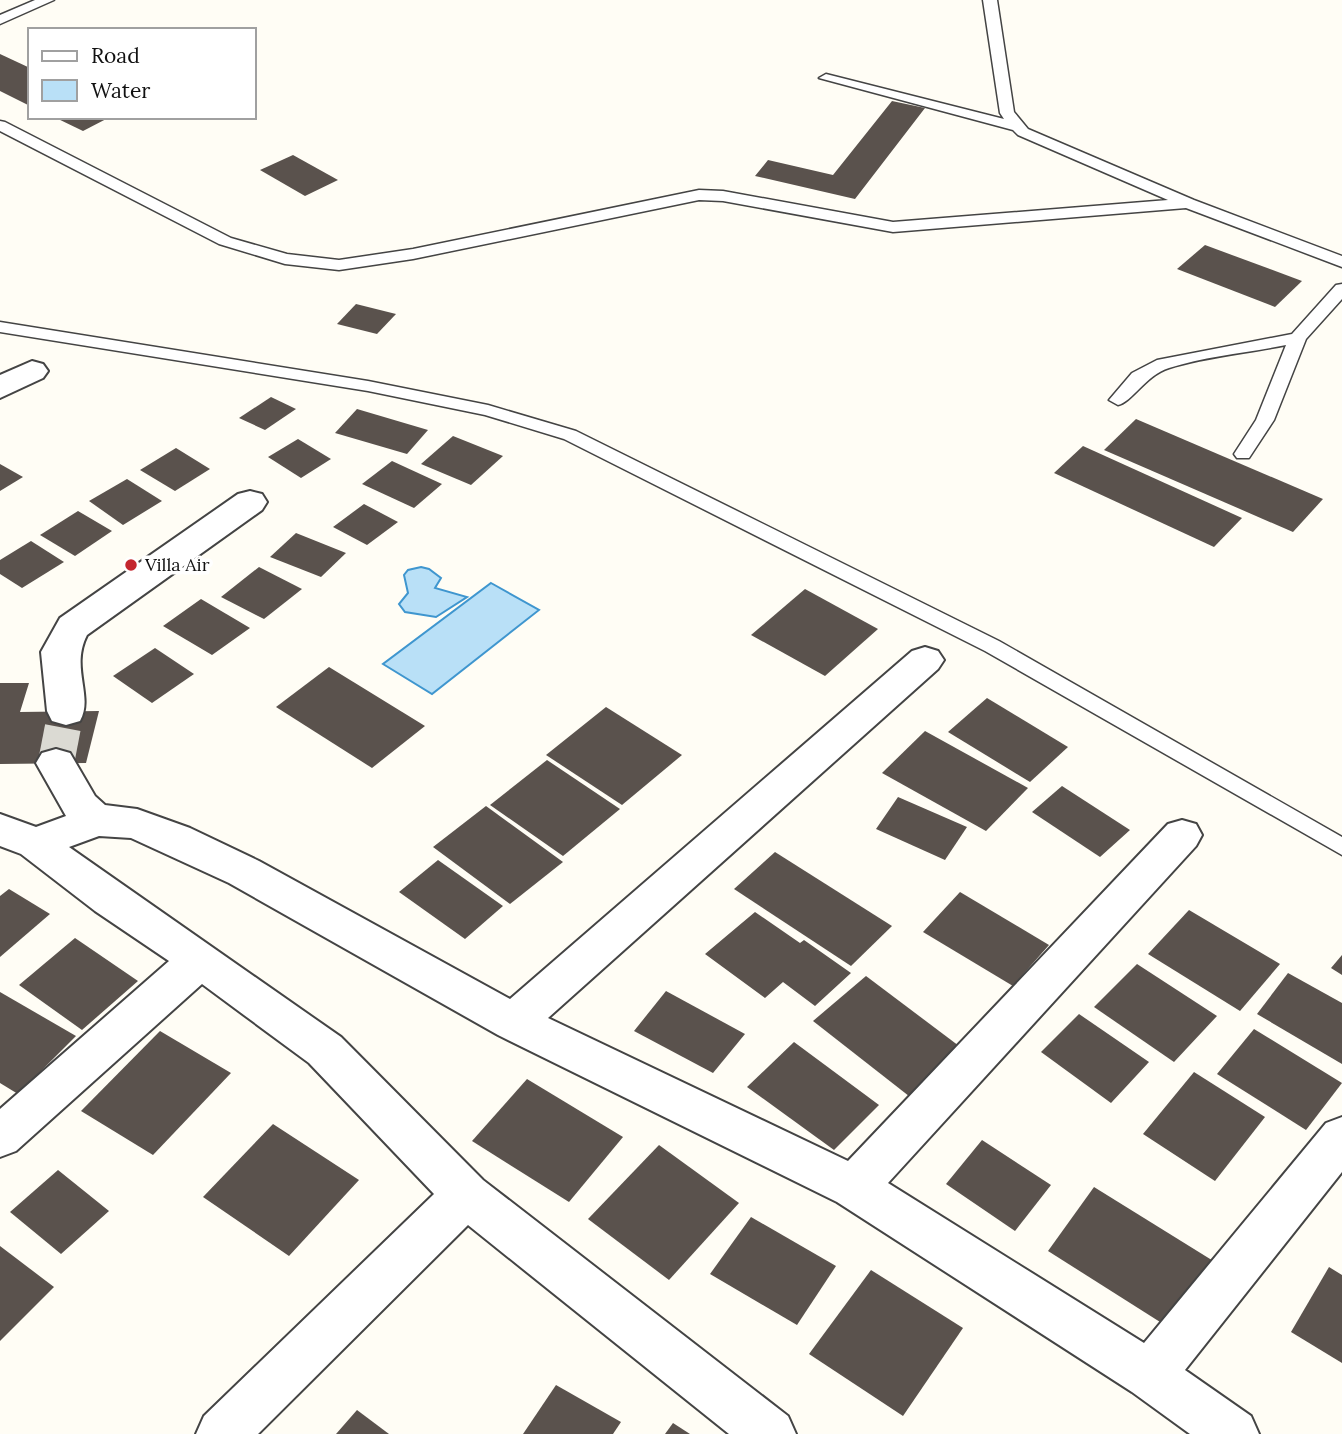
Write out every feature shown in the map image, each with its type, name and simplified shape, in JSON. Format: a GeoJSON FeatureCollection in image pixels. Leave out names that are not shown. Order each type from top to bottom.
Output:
{"type":"FeatureCollection","features":[{"type":"Feature","properties":{"kind":"street"},"geometry":{"type":"LineString","coordinates":[[0,388],[32,371]]}},
{"type":"Feature","properties":{"kind":"street"},"geometry":{"type":"LineString","coordinates":[[66,711],[60,652],[73,627],[250,502]]}},
{"type":"Feature","properties":{"kind":"street"},"geometry":{"type":"LineString","coordinates":[[514,1021],[925,660]]}},
{"type":"Feature","properties":{"kind":"street"},"geometry":{"type":"LineString","coordinates":[[56,763],[81,806],[96,821]]}},
{"type":"Feature","properties":{"kind":"street"},"geometry":{"type":"LineString","coordinates":[[17,836],[96,821],[137,824],[187,845],[355,931],[514,1021],[854,1187],[1150,1375],[1233,1434]]}},
{"type":"Feature","properties":{"kind":"street"},"geometry":{"type":"LineString","coordinates":[[854,1187],[1182,835]]}},
{"type":"Feature","properties":{"kind":"street"},"geometry":{"type":"LineString","coordinates":[[17,836],[200,958],[326,1050],[466,1195],[769,1434]]}},
{"type":"Feature","properties":{"kind":"street"},"geometry":{"type":"LineString","coordinates":[[0,1137],[200,958]]}},
{"type":"Feature","properties":{"kind":"street"},"geometry":{"type":"LineString","coordinates":[[1150,1375],[1342,1137]]}},
{"type":"Feature","properties":{"kind":"street"},"geometry":{"type":"LineString","coordinates":[[222,1434],[466,1195]]}},
{"type":"Feature","properties":{"kind":"lane"},"geometry":{"type":"LineString","coordinates":[[0,20],[47,0]]}},
{"type":"Feature","properties":{"kind":"lane"},"geometry":{"type":"LineString","coordinates":[[990,0],[1006,113],[1015,126]]}},
{"type":"Feature","properties":{"kind":"lane"},"geometry":{"type":"LineString","coordinates":[[826,78],[1015,126],[1031,137],[1188,203],[1342,262]]}},
{"type":"Feature","properties":{"kind":"lane"},"geometry":{"type":"LineString","coordinates":[[0,125],[225,241],[263,254],[317,265],[351,264],[413,254],[699,195],[723,196],[892,227],[1188,203]]}},
{"type":"Feature","properties":{"kind":"lane"},"geometry":{"type":"LineString","coordinates":[[1243,454],[1265,420],[1298,338],[1342,289]]}},
{"type":"Feature","properties":{"kind":"lane"},"geometry":{"type":"LineString","coordinates":[[0,327],[368,386],[488,410],[570,435],[992,646],[1342,846]]}},
{"type":"Feature","properties":{"kind":"lane"},"geometry":{"type":"LineString","coordinates":[[1118,400],[1138,376],[1163,364],[1194,355],[1298,338]]}},
{"type":"Feature","properties":{"kind":"water"},"geometry":{"type":"Polygon","coordinates":[[[421,567],[429,569],[441,578],[435,588],[467,597],[436,617],[405,612],[399,604],[408,593],[404,575],[408,570],[421,567]]]}},
{"type":"Feature","properties":{"kind":"water"},"geometry":{"type":"Polygon","coordinates":[[[491,583],[539,610],[432,694],[383,664],[491,583]]]}},
{"type":"Feature","properties":{"kind":"building"},"geometry":{"type":"Polygon","coordinates":[[[0,54],[28,67],[28,105],[0,91],[0,54]]]}},
{"type":"Feature","properties":{"kind":"building"},"geometry":{"type":"Polygon","coordinates":[[[892,101],[925,108],[855,199],[755,176],[768,160],[833,175],[892,101]]]}},
{"type":"Feature","properties":{"kind":"building"},"geometry":{"type":"Polygon","coordinates":[[[58,119],[106,119],[83,131],[58,119]]]}},
{"type":"Feature","properties":{"kind":"building"},"geometry":{"type":"Polygon","coordinates":[[[293,155],[338,180],[305,196],[260,170],[293,155]]]}},
{"type":"Feature","properties":{"kind":"building"},"geometry":{"type":"Polygon","coordinates":[[[1205,245],[1302,281],[1275,307],[1177,269],[1205,245]]]}},
{"type":"Feature","properties":{"kind":"building"},"geometry":{"type":"Polygon","coordinates":[[[356,304],[396,314],[377,334],[337,324],[356,304]]]}},
{"type":"Feature","properties":{"kind":"building"},"geometry":{"type":"Polygon","coordinates":[[[271,397],[296,409],[265,430],[239,418],[271,397]]]}},
{"type":"Feature","properties":{"kind":"building"},"geometry":{"type":"Polygon","coordinates":[[[357,409],[428,430],[407,454],[335,433],[357,409]]]}},
{"type":"Feature","properties":{"kind":"building"},"geometry":{"type":"Polygon","coordinates":[[[1136,419],[1323,499],[1293,532],[1104,450],[1136,419]]]}},
{"type":"Feature","properties":{"kind":"building"},"geometry":{"type":"Polygon","coordinates":[[[453,436],[503,456],[471,485],[421,464],[453,436]]]}},
{"type":"Feature","properties":{"kind":"building"},"geometry":{"type":"Polygon","coordinates":[[[298,439],[331,459],[301,478],[268,457],[298,439]]]}},
{"type":"Feature","properties":{"kind":"building"},"geometry":{"type":"Polygon","coordinates":[[[1083,446],[1242,518],[1214,547],[1054,473],[1083,446]]]}},
{"type":"Feature","properties":{"kind":"building"},"geometry":{"type":"Polygon","coordinates":[[[176,448],[210,469],[175,491],[140,470],[176,448]]]}},
{"type":"Feature","properties":{"kind":"building"},"geometry":{"type":"Polygon","coordinates":[[[392,461],[442,484],[414,508],[362,484],[392,461]]]}},
{"type":"Feature","properties":{"kind":"building"},"geometry":{"type":"Polygon","coordinates":[[[0,464],[23,477],[0,491],[0,464]]]}},
{"type":"Feature","properties":{"kind":"building"},"geometry":{"type":"Polygon","coordinates":[[[127,479],[162,501],[123,525],[89,501],[127,479]]]}},
{"type":"Feature","properties":{"kind":"building"},"geometry":{"type":"Polygon","coordinates":[[[364,504],[398,522],[367,545],[333,527],[364,504]]]}},
{"type":"Feature","properties":{"kind":"building"},"geometry":{"type":"Polygon","coordinates":[[[78,511],[112,531],[75,556],[40,535],[78,511]]]}},
{"type":"Feature","properties":{"kind":"building"},"geometry":{"type":"Polygon","coordinates":[[[296,533],[346,553],[321,577],[270,557],[296,533]]]}},
{"type":"Feature","properties":{"kind":"building"},"geometry":{"type":"Polygon","coordinates":[[[31,541],[64,562],[22,588],[0,574],[0,560],[31,541]]]}},
{"type":"Feature","properties":{"kind":"building"},"geometry":{"type":"Polygon","coordinates":[[[259,567],[302,589],[264,619],[221,597],[259,567]]]}},
{"type":"Feature","properties":{"kind":"building"},"geometry":{"type":"Polygon","coordinates":[[[805,589],[878,629],[825,676],[751,635],[805,589]]]}},
{"type":"Feature","properties":{"kind":"building"},"geometry":{"type":"Polygon","coordinates":[[[201,599],[250,628],[212,655],[163,626],[201,599]]]}},
{"type":"Feature","properties":{"kind":"building"},"geometry":{"type":"Polygon","coordinates":[[[155,648],[194,674],[152,703],[113,676],[155,648]]]}},
{"type":"Feature","properties":{"kind":"building"},"geometry":{"type":"Polygon","coordinates":[[[329,667],[425,726],[372,768],[276,707],[329,667]]]}},
{"type":"Feature","properties":{"kind":"building"},"geometry":{"type":"Polygon","coordinates":[[[0,683],[29,683],[20,712],[99,711],[86,763],[0,764],[0,683]]]}},
{"type":"Feature","properties":{"kind":"building"},"geometry":{"type":"Polygon","coordinates":[[[987,698],[1068,747],[1030,782],[948,732],[987,698]]]}},
{"type":"Feature","properties":{"kind":"building"},"geometry":{"type":"Polygon","coordinates":[[[606,707],[682,755],[622,805],[546,755],[606,707]]]}},
{"type":"Feature","properties":{"kind":"building"},"geometry":{"type":"Polygon","coordinates":[[[925,731],[1028,788],[986,831],[882,773],[925,731]]]}},
{"type":"Feature","properties":{"kind":"building"},"geometry":{"type":"Polygon","coordinates":[[[547,760],[620,809],[563,856],[490,805],[547,760]]]}},
{"type":"Feature","properties":{"kind":"building"},"geometry":{"type":"Polygon","coordinates":[[[1062,786],[1130,830],[1100,857],[1032,812],[1062,786]]]}},
{"type":"Feature","properties":{"kind":"building"},"geometry":{"type":"Polygon","coordinates":[[[898,797],[967,827],[945,860],[876,829],[898,797]]]}},
{"type":"Feature","properties":{"kind":"building"},"geometry":{"type":"Polygon","coordinates":[[[486,806],[563,862],[510,904],[433,847],[486,806]]]}},
{"type":"Feature","properties":{"kind":"building"},"geometry":{"type":"Polygon","coordinates":[[[775,852],[892,926],[851,966],[734,889],[775,852]]]}},
{"type":"Feature","properties":{"kind":"building"},"geometry":{"type":"Polygon","coordinates":[[[438,860],[503,906],[465,939],[399,892],[438,860]]]}},
{"type":"Feature","properties":{"kind":"building"},"geometry":{"type":"Polygon","coordinates":[[[9,889],[50,914],[0,957],[0,896],[9,889]]]}},
{"type":"Feature","properties":{"kind":"building"},"geometry":{"type":"Polygon","coordinates":[[[960,892],[1049,945],[1013,986],[923,932],[960,892]]]}},
{"type":"Feature","properties":{"kind":"building"},"geometry":{"type":"Polygon","coordinates":[[[1189,910],[1280,964],[1240,1011],[1148,954],[1189,910]]]}},
{"type":"Feature","properties":{"kind":"building"},"geometry":{"type":"Polygon","coordinates":[[[755,912],[800,943],[804,940],[851,973],[815,1006],[783,982],[765,998],[705,954],[755,912]]]}},
{"type":"Feature","properties":{"kind":"building"},"geometry":{"type":"Polygon","coordinates":[[[75,938],[138,981],[82,1030],[19,985],[75,938]]]}},
{"type":"Feature","properties":{"kind":"building"},"geometry":{"type":"Polygon","coordinates":[[[1342,955],[1342,975],[1331,968],[1342,955]]]}},
{"type":"Feature","properties":{"kind":"building"},"geometry":{"type":"Polygon","coordinates":[[[1137,964],[1217,1016],[1174,1062],[1094,1007],[1137,964]]]}},
{"type":"Feature","properties":{"kind":"building"},"geometry":{"type":"Polygon","coordinates":[[[1288,973],[1342,1003],[1342,1064],[1257,1014],[1288,973]]]}},
{"type":"Feature","properties":{"kind":"building"},"geometry":{"type":"Polygon","coordinates":[[[866,976],[967,1052],[914,1100],[813,1021],[866,976]]]}},
{"type":"Feature","properties":{"kind":"building"},"geometry":{"type":"Polygon","coordinates":[[[666,991],[745,1034],[713,1073],[634,1031],[666,991]]]}},
{"type":"Feature","properties":{"kind":"building"},"geometry":{"type":"Polygon","coordinates":[[[0,992],[76,1036],[18,1094],[0,1083],[0,992]]]}},
{"type":"Feature","properties":{"kind":"building"},"geometry":{"type":"Polygon","coordinates":[[[1079,1014],[1149,1062],[1111,1103],[1041,1052],[1079,1014]]]}},
{"type":"Feature","properties":{"kind":"building"},"geometry":{"type":"Polygon","coordinates":[[[1254,1029],[1342,1083],[1306,1130],[1217,1074],[1254,1029]]]}},
{"type":"Feature","properties":{"kind":"building"},"geometry":{"type":"Polygon","coordinates":[[[160,1031],[231,1073],[153,1155],[81,1111],[160,1031]]]}},
{"type":"Feature","properties":{"kind":"building"},"geometry":{"type":"Polygon","coordinates":[[[794,1042],[879,1105],[834,1150],[747,1087],[794,1042]]]}},
{"type":"Feature","properties":{"kind":"building"},"geometry":{"type":"Polygon","coordinates":[[[1194,1072],[1265,1117],[1215,1181],[1143,1134],[1194,1072]]]}},
{"type":"Feature","properties":{"kind":"building"},"geometry":{"type":"Polygon","coordinates":[[[527,1079],[623,1137],[569,1202],[472,1141],[527,1079]]]}},
{"type":"Feature","properties":{"kind":"building"},"geometry":{"type":"Polygon","coordinates":[[[273,1124],[359,1180],[289,1256],[203,1197],[273,1124]]]}},
{"type":"Feature","properties":{"kind":"building"},"geometry":{"type":"Polygon","coordinates":[[[982,1140],[1051,1185],[1015,1231],[946,1184],[982,1140]]]}},
{"type":"Feature","properties":{"kind":"building"},"geometry":{"type":"Polygon","coordinates":[[[659,1145],[739,1203],[669,1280],[588,1219],[659,1145]]]}},
{"type":"Feature","properties":{"kind":"building"},"geometry":{"type":"Polygon","coordinates":[[[58,1170],[109,1211],[61,1254],[10,1212],[58,1170]]]}},
{"type":"Feature","properties":{"kind":"building"},"geometry":{"type":"Polygon","coordinates":[[[1094,1187],[1223,1267],[1179,1334],[1048,1251],[1094,1187]]]}},
{"type":"Feature","properties":{"kind":"building"},"geometry":{"type":"Polygon","coordinates":[[[751,1217],[836,1266],[797,1325],[710,1274],[751,1217]]]}},
{"type":"Feature","properties":{"kind":"building"},"geometry":{"type":"Polygon","coordinates":[[[0,1246],[54,1287],[0,1341],[0,1246]]]}},
{"type":"Feature","properties":{"kind":"building"},"geometry":{"type":"Polygon","coordinates":[[[1329,1267],[1342,1275],[1342,1363],[1291,1332],[1329,1267]]]}},
{"type":"Feature","properties":{"kind":"building"},"geometry":{"type":"Polygon","coordinates":[[[871,1270],[963,1328],[903,1416],[809,1354],[871,1270]]]}},
{"type":"Feature","properties":{"kind":"building"},"geometry":{"type":"Polygon","coordinates":[[[556,1385],[621,1422],[613,1434],[523,1434],[556,1385]]]}},
{"type":"Feature","properties":{"kind":"building"},"geometry":{"type":"Polygon","coordinates":[[[357,1410],[389,1434],[336,1434],[357,1410]]]}},
{"type":"Feature","properties":{"kind":"building"},"geometry":{"type":"Polygon","coordinates":[[[673,1423],[690,1434],[665,1434],[673,1423]]]}},
{"type":"Feature","properties":{"kind":"tunnel"},"geometry":{"type":"LineString","coordinates":[[56,763],[66,711]]}},
{"type":"Feature","properties":{"kind":"place","name":"Villa Air"},"geometry":{"type":"Point","coordinates":[131,565]}}]}
